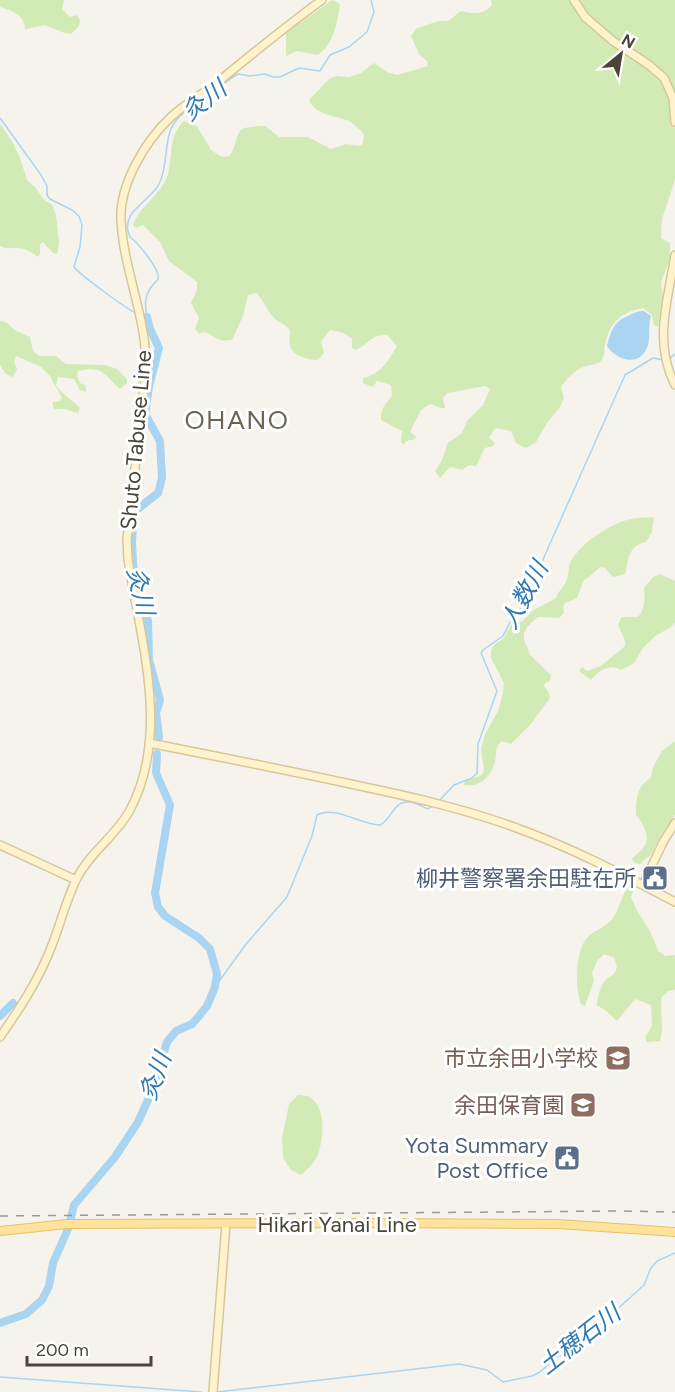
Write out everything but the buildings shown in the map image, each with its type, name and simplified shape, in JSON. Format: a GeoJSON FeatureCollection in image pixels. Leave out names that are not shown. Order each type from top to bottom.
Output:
{"type":"FeatureCollection","features":[{"type":"Feature","properties":{"kind":"main road","name":"Hikari Yanai Line"},"geometry":{"type":"LineString","coordinates":[[0,1231],[70,1224],[558,1224],[675,1232]]}},
{"type":"Feature","properties":{"kind":"street","name":"Shuto Tabuse Line"},"geometry":{"type":"LineString","coordinates":[[0,1037],[42,968],[76,880],[91,855],[115,832],[129,812],[144,778],[149,743],[150,694],[128,559],[127,540],[146,369],[146,348],[123,236],[121,221],[124,193],[135,168],[155,135],[170,118],[322,0]]}},
{"type":"Feature","properties":{"kind":"street"},"geometry":{"type":"LineString","coordinates":[[574,0],[585,17],[613,41],[664,78],[673,98],[675,122]]}},
{"type":"Feature","properties":{"kind":"street"},"geometry":{"type":"LineString","coordinates":[[675,255],[662,330],[666,362],[675,385]]}},
{"type":"Feature","properties":{"kind":"street"},"geometry":{"type":"LineString","coordinates":[[149,743],[457,808],[560,845],[675,902]]}},
{"type":"Feature","properties":{"kind":"street"},"geometry":{"type":"LineString","coordinates":[[643,885],[663,842],[675,823]]}},
{"type":"Feature","properties":{"kind":"street"},"geometry":{"type":"LineString","coordinates":[[0,845],[76,880]]}},
{"type":"Feature","properties":{"kind":"street"},"geometry":{"type":"LineString","coordinates":[[213,1392],[226,1224]]}},
{"type":"Feature","properties":{"kind":"green space"},"geometry":{"type":"Polygon","coordinates":[[[0,0],[64,0],[62,9],[70,17],[77,15],[80,20],[79,26],[71,34],[45,25],[25,29],[20,17],[0,7],[0,0]]]}},
{"type":"Feature","properties":{"kind":"green space"},"geometry":{"type":"Polygon","coordinates":[[[332,0],[340,4],[338,18],[331,40],[323,51],[317,55],[297,51],[286,56],[286,33],[332,0]]]}},
{"type":"Feature","properties":{"kind":"green space"},"geometry":{"type":"Polygon","coordinates":[[[491,0],[675,0],[675,180],[662,219],[661,238],[670,243],[670,259],[661,282],[663,295],[658,327],[654,325],[652,315],[643,308],[623,315],[610,329],[602,360],[578,370],[561,387],[564,398],[560,407],[536,442],[526,448],[516,443],[511,431],[495,428],[489,438],[495,443],[485,448],[476,466],[469,465],[462,470],[450,467],[440,478],[435,471],[448,443],[462,433],[467,421],[483,405],[490,389],[485,386],[448,393],[443,398],[445,408],[430,404],[421,410],[410,432],[416,436],[415,439],[406,441],[404,445],[401,442],[402,431],[381,420],[381,413],[392,396],[391,385],[377,381],[373,387],[363,383],[363,378],[375,373],[383,366],[397,346],[387,335],[377,336],[355,350],[352,348],[352,339],[344,333],[330,330],[321,342],[324,353],[318,360],[306,358],[298,355],[292,349],[290,330],[274,318],[257,293],[248,295],[243,316],[232,340],[221,340],[208,333],[199,334],[195,329],[199,318],[191,303],[197,290],[197,282],[169,261],[160,242],[143,225],[136,228],[133,225],[165,181],[173,139],[184,121],[197,126],[211,150],[222,157],[230,156],[240,132],[247,127],[265,126],[279,137],[308,137],[331,149],[346,144],[360,146],[363,143],[364,134],[357,127],[346,120],[319,111],[309,100],[329,79],[361,73],[374,63],[387,72],[397,75],[428,66],[427,61],[419,54],[411,36],[417,28],[439,21],[448,21],[461,11],[482,12],[492,5],[491,0]]]}},
{"type":"Feature","properties":{"kind":"green space"},"geometry":{"type":"Polygon","coordinates":[[[0,124],[12,141],[27,180],[44,200],[52,205],[56,215],[59,243],[57,254],[53,253],[43,242],[40,244],[38,257],[25,249],[0,246],[0,124]]]}},
{"type":"Feature","properties":{"kind":"green space"},"geometry":{"type":"Polygon","coordinates":[[[0,321],[6,322],[16,331],[30,337],[33,351],[39,356],[56,356],[66,364],[105,365],[117,369],[127,379],[127,383],[120,389],[98,370],[78,371],[77,376],[80,383],[86,386],[86,392],[80,390],[74,379],[58,377],[56,385],[58,388],[80,408],[78,413],[65,409],[54,409],[52,402],[60,401],[62,398],[50,376],[41,367],[16,356],[14,362],[17,369],[13,377],[6,374],[0,365],[0,321]]]}},
{"type":"Feature","properties":{"kind":"green space"},"geometry":{"type":"Polygon","coordinates":[[[654,517],[652,532],[646,542],[632,550],[625,574],[613,577],[601,567],[584,580],[577,598],[565,603],[564,613],[559,618],[538,617],[528,626],[524,636],[529,654],[551,675],[550,681],[544,686],[550,698],[531,724],[511,744],[502,741],[499,743],[495,762],[487,777],[475,785],[464,785],[465,781],[482,775],[484,770],[481,749],[485,734],[498,711],[503,693],[504,683],[491,658],[491,650],[503,639],[511,625],[523,621],[532,611],[556,598],[567,580],[570,563],[574,556],[588,542],[623,521],[654,517]]]}},
{"type":"Feature","properties":{"kind":"green space"},"geometry":{"type":"Polygon","coordinates":[[[660,574],[675,581],[675,622],[643,648],[634,663],[621,670],[612,667],[604,669],[591,680],[579,671],[582,667],[587,671],[601,666],[625,646],[625,640],[618,624],[622,617],[638,617],[644,603],[644,588],[653,577],[660,574]]]}},
{"type":"Feature","properties":{"kind":"green space"},"geometry":{"type":"Polygon","coordinates":[[[675,741],[675,815],[650,856],[640,864],[634,863],[632,859],[643,848],[647,840],[644,826],[636,815],[638,794],[646,781],[651,778],[653,767],[662,751],[675,741]]]}},
{"type":"Feature","properties":{"kind":"green space"},"geometry":{"type":"Polygon","coordinates":[[[629,885],[634,889],[631,897],[635,907],[651,933],[658,951],[665,956],[675,955],[675,990],[668,991],[661,998],[660,1041],[647,1042],[645,1037],[652,1026],[651,1005],[635,999],[617,1021],[597,1006],[603,984],[616,970],[614,958],[604,954],[597,961],[592,973],[594,980],[585,1006],[581,1004],[579,998],[577,970],[583,944],[590,935],[613,918],[629,885]]]}},
{"type":"Feature","properties":{"kind":"green space"},"geometry":{"type":"Polygon","coordinates":[[[298,1095],[315,1101],[322,1118],[320,1149],[310,1167],[301,1175],[291,1170],[283,1158],[282,1138],[289,1104],[298,1095]]]}},
{"type":"Feature","properties":{"kind":"water"},"geometry":{"type":"Polygon","coordinates":[[[640,311],[651,316],[648,346],[642,355],[632,360],[620,357],[607,346],[614,326],[626,316],[640,311]]]}},
{"type":"Feature","properties":{"kind":"waterway","name":"灸川"},"geometry":{"type":"LineString","coordinates":[[142,316],[147,317],[146,297],[158,280],[158,275],[148,256],[130,237],[127,228],[128,221],[159,184],[164,169],[169,135],[175,122],[186,111],[238,74],[250,76],[265,74],[280,77],[299,68],[320,71],[330,55],[349,47],[367,32],[374,12],[371,0]]}},
{"type":"Feature","properties":{"kind":"waterway","name":"灸川"},"geometry":{"type":"LineString","coordinates":[[0,118],[41,175],[50,199],[79,216],[82,225],[80,247],[74,267],[104,292],[138,314]]}},
{"type":"Feature","properties":{"kind":"waterway","name":"灸川"},"geometry":{"type":"LineString","coordinates":[[147,317],[159,348],[145,414],[160,441],[162,478],[158,493],[134,512],[132,542],[133,564],[139,594],[148,621],[149,660],[160,700],[156,713],[159,737]]}},
{"type":"Feature","properties":{"kind":"waterway","name":"人数川"},"geometry":{"type":"LineString","coordinates":[[669,359],[675,354]]}},
{"type":"Feature","properties":{"kind":"waterway","name":"人数川"},"geometry":{"type":"LineString","coordinates":[[438,802],[454,785],[472,778],[477,773],[478,744],[497,691],[481,653],[503,636],[525,600],[625,375],[653,358],[664,360]]}},
{"type":"Feature","properties":{"kind":"waterway","name":"灸川"},"geometry":{"type":"LineString","coordinates":[[0,1323],[26,1314],[42,1300],[49,1286],[53,1263],[68,1229],[74,1205],[115,1157],[138,1122],[152,1091],[167,1042],[176,1031],[192,1024],[199,1016],[207,1006],[215,987],[217,974],[210,949],[199,938],[165,916],[158,907],[155,893],[170,805],[156,773],[157,754]]}},
{"type":"Feature","properties":{"kind":"waterway","name":"人数川"},"geometry":{"type":"LineString","coordinates":[[215,987],[246,944],[287,897],[312,836],[317,815],[331,812],[380,825],[399,804],[404,802],[414,803],[428,809],[434,805]]}},
{"type":"Feature","properties":{"kind":"waterway"},"geometry":{"type":"LineString","coordinates":[[0,1016],[13,1003]]}},
{"type":"Feature","properties":{"kind":"waterway","name":"土穂石川"},"geometry":{"type":"LineString","coordinates":[[217,1392],[459,1364],[487,1370],[503,1382],[532,1376],[580,1343],[644,1285],[651,1268],[657,1261],[675,1253]]}},
{"type":"Feature","properties":{"kind":"waterway","name":"土穂石川"},"geometry":{"type":"LineString","coordinates":[[0,1377],[201,1392]]}},
{"type":"Feature","properties":{"kind":"railway"},"geometry":{"type":"LineString","coordinates":[[0,1216],[675,1212]]}},
{"type":"Feature","properties":{"kind":"place","name":"柳井警察署余田駐在所"},"geometry":{"type":"Point","coordinates":[655,878]}},
{"type":"Feature","properties":{"kind":"place","name":"市立余田小学校"},"geometry":{"type":"Point","coordinates":[618,1058]}},
{"type":"Feature","properties":{"kind":"place","name":"余田保育園"},"geometry":{"type":"Point","coordinates":[583,1105]}},
{"type":"Feature","properties":{"kind":"place","name":"Yota Summary Post Office"},"geometry":{"type":"Point","coordinates":[567,1158]}},
{"type":"Feature","properties":{"kind":"district","name":"OHANO"},"geometry":{"type":"Point","coordinates":[237,420]}}]}
